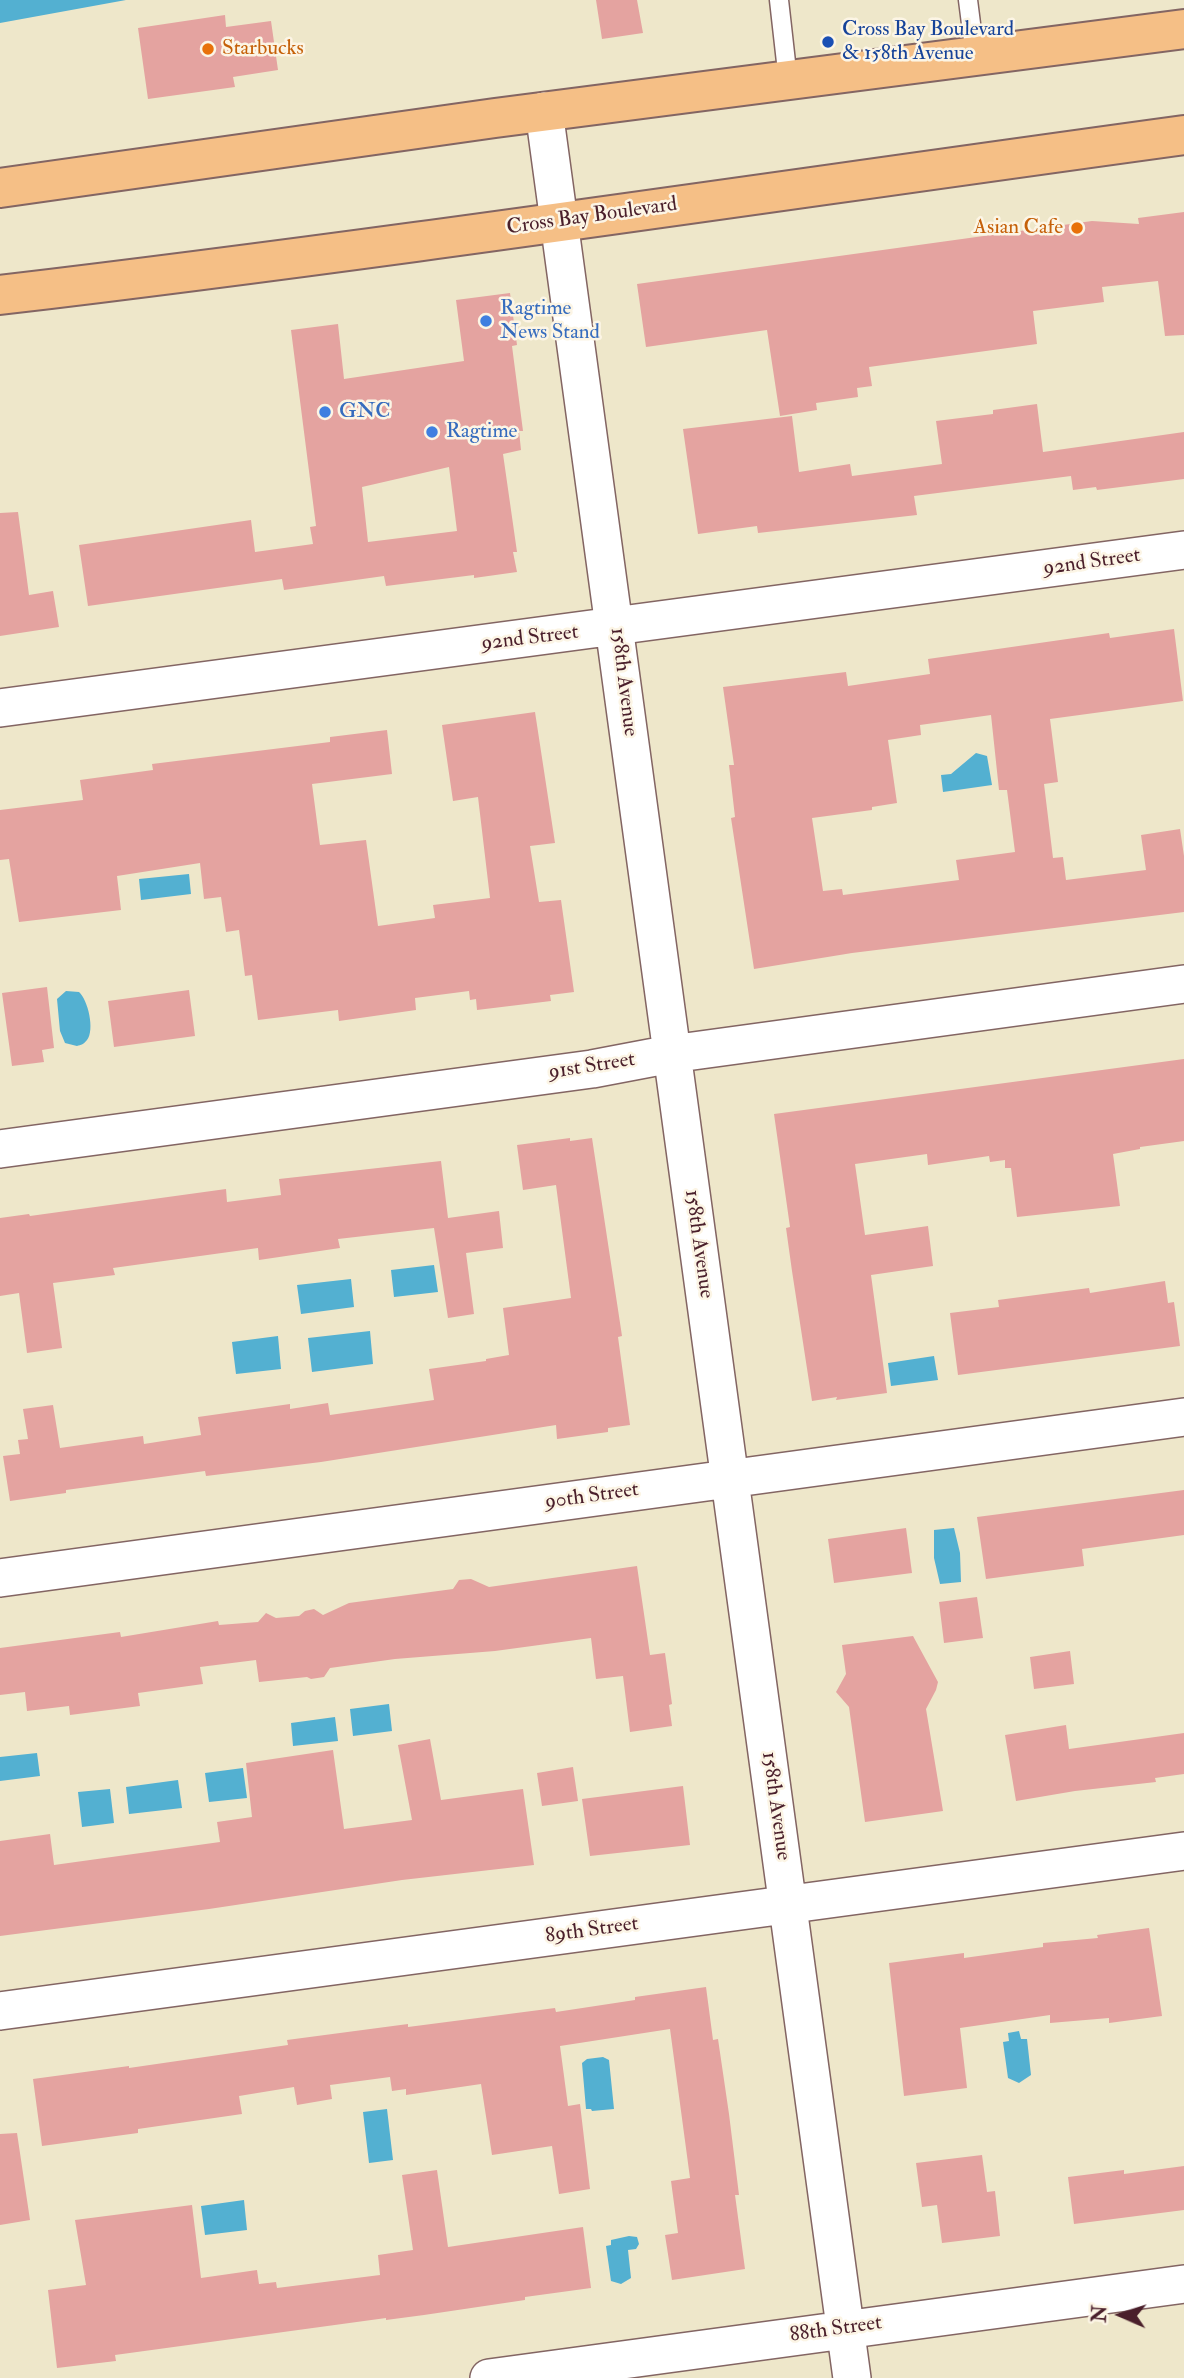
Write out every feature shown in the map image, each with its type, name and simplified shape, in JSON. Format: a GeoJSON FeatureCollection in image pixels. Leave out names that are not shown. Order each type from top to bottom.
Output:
{"type":"FeatureCollection","features":[{"type":"Feature","properties":{"kind":"main road"},"geometry":{"type":"LineString","coordinates":[[0,188],[544,111],[1184,29]]}},
{"type":"Feature","properties":{"kind":"main road","name":"Cross Bay Boulevard"},"geometry":{"type":"LineString","coordinates":[[0,295],[374,249],[1184,135]]}},
{"type":"Feature","properties":{"kind":"street","name":"158th Avenue"},"geometry":{"type":"LineString","coordinates":[[544,111],[852,2378]]}},
{"type":"Feature","properties":{"kind":"street","name":"92nd Street"},"geometry":{"type":"LineString","coordinates":[[0,708],[616,628],[1184,550]]}},
{"type":"Feature","properties":{"kind":"street","name":"91st Street"},"geometry":{"type":"LineString","coordinates":[[0,1149],[592,1069],[671,1054],[1184,984]]}},
{"type":"Feature","properties":{"kind":"street","name":"90th Street"},"geometry":{"type":"LineString","coordinates":[[0,1578],[1184,1417]]}},
{"type":"Feature","properties":{"kind":"street","name":"89th Street"},"geometry":{"type":"LineString","coordinates":[[0,2011],[1184,1851]]}},
{"type":"Feature","properties":{"kind":"street","name":"88th Street"},"geometry":{"type":"LineString","coordinates":[[489,2378],[1184,2284]]}},
{"type":"Feature","properties":{"kind":"lane"},"geometry":{"type":"LineString","coordinates":[[779,0],[788,80]]}},
{"type":"Feature","properties":{"kind":"lane"},"geometry":{"type":"LineString","coordinates":[[968,0],[975,55]]}},
{"type":"Feature","properties":{"kind":"water"},"geometry":{"type":"Polygon","coordinates":[[[0,0],[126,0],[0,23],[0,0]]]}},
{"type":"Feature","properties":{"kind":"water"},"geometry":{"type":"Polygon","coordinates":[[[976,753],[987,756],[992,785],[943,792],[941,775],[951,774],[976,753]]]}},
{"type":"Feature","properties":{"kind":"water"},"geometry":{"type":"Polygon","coordinates":[[[189,874],[191,894],[141,900],[139,879],[189,874]]]}},
{"type":"Feature","properties":{"kind":"water"},"geometry":{"type":"Polygon","coordinates":[[[66,991],[79,992],[89,1015],[89,1035],[85,1042],[77,1046],[65,1043],[60,1031],[57,999],[66,991]]]}},
{"type":"Feature","properties":{"kind":"water"},"geometry":{"type":"Polygon","coordinates":[[[434,1265],[438,1292],[394,1297],[391,1270],[434,1265]]]}},
{"type":"Feature","properties":{"kind":"water"},"geometry":{"type":"Polygon","coordinates":[[[351,1279],[354,1307],[301,1314],[297,1285],[351,1279]]]}},
{"type":"Feature","properties":{"kind":"water"},"geometry":{"type":"Polygon","coordinates":[[[370,1331],[373,1364],[312,1372],[308,1338],[370,1331]]]}},
{"type":"Feature","properties":{"kind":"water"},"geometry":{"type":"Polygon","coordinates":[[[278,1336],[281,1369],[236,1374],[232,1342],[278,1336]]]}},
{"type":"Feature","properties":{"kind":"water"},"geometry":{"type":"Polygon","coordinates":[[[934,1356],[938,1380],[891,1386],[888,1363],[934,1356]]]}},
{"type":"Feature","properties":{"kind":"water"},"geometry":{"type":"Polygon","coordinates":[[[954,1528],[960,1553],[961,1582],[940,1584],[934,1558],[934,1530],[954,1528]]]}},
{"type":"Feature","properties":{"kind":"water"},"geometry":{"type":"Polygon","coordinates":[[[389,1704],[392,1731],[353,1736],[350,1709],[389,1704]]]}},
{"type":"Feature","properties":{"kind":"water"},"geometry":{"type":"Polygon","coordinates":[[[335,1717],[338,1741],[293,1746],[291,1723],[335,1717]]]}},
{"type":"Feature","properties":{"kind":"water"},"geometry":{"type":"Polygon","coordinates":[[[37,1753],[40,1776],[0,1781],[0,1757],[37,1753]]]}},
{"type":"Feature","properties":{"kind":"water"},"geometry":{"type":"Polygon","coordinates":[[[243,1768],[247,1798],[209,1802],[205,1773],[243,1768]]]}},
{"type":"Feature","properties":{"kind":"water"},"geometry":{"type":"Polygon","coordinates":[[[178,1780],[182,1808],[129,1814],[126,1787],[178,1780]]]}},
{"type":"Feature","properties":{"kind":"water"},"geometry":{"type":"Polygon","coordinates":[[[110,1789],[114,1823],[82,1827],[78,1792],[110,1789]]]}},
{"type":"Feature","properties":{"kind":"water"},"geometry":{"type":"Polygon","coordinates":[[[1019,2031],[1021,2039],[1027,2039],[1031,2075],[1019,2083],[1008,2078],[1003,2042],[1009,2041],[1008,2033],[1019,2031]]]}},
{"type":"Feature","properties":{"kind":"water"},"geometry":{"type":"Polygon","coordinates":[[[603,2057],[609,2060],[614,2109],[592,2111],[586,2109],[582,2063],[587,2059],[603,2057]]]}},
{"type":"Feature","properties":{"kind":"water"},"geometry":{"type":"Polygon","coordinates":[[[387,2109],[393,2160],[369,2163],[363,2112],[387,2109]]]}},
{"type":"Feature","properties":{"kind":"water"},"geometry":{"type":"Polygon","coordinates":[[[244,2200],[247,2230],[205,2235],[201,2206],[244,2200]]]}},
{"type":"Feature","properties":{"kind":"water"},"geometry":{"type":"Polygon","coordinates":[[[637,2237],[639,2244],[636,2249],[628,2250],[631,2278],[621,2284],[611,2281],[606,2246],[611,2245],[611,2240],[637,2237]]]}},
{"type":"Feature","properties":{"kind":"building"},"geometry":{"type":"Polygon","coordinates":[[[596,0],[637,0],[643,33],[602,39],[596,0]]]}},
{"type":"Feature","properties":{"kind":"building","name":"Starbucks"},"geometry":{"type":"Polygon","coordinates":[[[225,15],[226,27],[271,21],[278,70],[233,77],[235,87],[148,99],[138,28],[225,15]]]}},
{"type":"Feature","properties":{"kind":"building"},"geometry":{"type":"Polygon","coordinates":[[[1184,212],[1184,335],[1165,336],[1158,281],[1102,287],[1104,302],[1033,311],[1037,344],[869,367],[872,386],[857,388],[858,397],[816,403],[817,410],[780,416],[767,330],[646,347],[637,284],[1092,221],[1139,224],[1138,218],[1184,212]]]}},
{"type":"Feature","properties":{"kind":"building"},"geometry":{"type":"Polygon","coordinates":[[[510,293],[517,345],[512,346],[523,431],[519,431],[521,450],[503,454],[517,552],[513,552],[517,572],[386,586],[384,576],[284,590],[282,579],[88,606],[79,545],[251,520],[255,552],[313,544],[310,527],[316,526],[291,330],[338,324],[344,379],[464,361],[456,300],[510,293]],[[449,467],[362,487],[368,542],[457,531],[449,467]]]}},
{"type":"Feature","properties":{"kind":"building"},"geometry":{"type":"Polygon","coordinates":[[[1037,404],[1043,452],[1184,432],[1184,479],[1097,490],[1096,487],[1073,490],[1071,476],[914,496],[917,515],[758,533],[757,526],[698,534],[683,429],[792,416],[799,472],[850,464],[852,476],[942,464],[936,421],[993,414],[993,410],[1037,404]]]}},
{"type":"Feature","properties":{"kind":"building"},"geometry":{"type":"Polygon","coordinates":[[[18,512],[29,595],[53,591],[59,627],[0,636],[0,513],[18,512]]]}},
{"type":"Feature","properties":{"kind":"building"},"geometry":{"type":"Polygon","coordinates":[[[1174,629],[1183,701],[1050,719],[1058,782],[1044,784],[1053,858],[1063,857],[1066,880],[1146,870],[1141,835],[1180,829],[1184,856],[1184,912],[852,953],[754,969],[731,818],[735,817],[729,765],[734,765],[723,687],[846,672],[848,686],[930,674],[928,659],[1109,633],[1110,638],[1174,629]],[[991,715],[920,725],[921,735],[888,740],[897,803],[872,807],[872,810],[812,818],[823,891],[842,889],[843,895],[959,880],[956,860],[1015,852],[1007,790],[999,790],[991,715]]]}},
{"type":"Feature","properties":{"kind":"building"},"geometry":{"type":"Polygon","coordinates":[[[535,712],[555,843],[530,846],[539,902],[561,900],[574,992],[550,995],[551,1001],[477,1010],[476,999],[470,1000],[469,991],[415,998],[416,1010],[339,1021],[338,1010],[258,1020],[252,975],[245,976],[239,930],[226,932],[221,897],[204,899],[200,863],[117,876],[121,910],[19,922],[9,859],[0,860],[0,810],[83,800],[80,780],[153,770],[152,764],[330,742],[330,737],[387,730],[392,774],[312,784],[320,845],[366,840],[378,926],[435,918],[433,905],[490,898],[478,797],[453,801],[442,725],[535,712]]]}},
{"type":"Feature","properties":{"kind":"building"},"geometry":{"type":"Polygon","coordinates":[[[47,987],[54,1048],[42,1050],[44,1062],[12,1066],[2,993],[47,987]]]}},
{"type":"Feature","properties":{"kind":"building"},"geometry":{"type":"Polygon","coordinates":[[[189,990],[195,1036],[114,1047],[108,1001],[189,990]]]}},
{"type":"Feature","properties":{"kind":"building"},"geometry":{"type":"Polygon","coordinates":[[[1184,1059],[1184,1141],[1113,1154],[1120,1206],[1017,1217],[1011,1168],[1005,1168],[1005,1160],[990,1162],[989,1156],[928,1165],[927,1154],[855,1164],[865,1235],[928,1226],[933,1266],[871,1275],[887,1393],[812,1401],[786,1228],[790,1227],[774,1114],[1184,1059]]]}},
{"type":"Feature","properties":{"kind":"building"},"geometry":{"type":"Polygon","coordinates":[[[570,1138],[570,1141],[592,1138],[622,1336],[618,1337],[630,1425],[608,1428],[608,1432],[557,1439],[556,1425],[321,1462],[206,1476],[205,1471],[66,1490],[66,1493],[10,1501],[3,1456],[20,1454],[18,1440],[28,1439],[23,1409],[53,1405],[60,1448],[143,1436],[144,1444],[201,1435],[198,1417],[290,1404],[290,1409],[328,1403],[330,1415],[434,1400],[429,1369],[509,1355],[503,1308],[571,1298],[556,1185],[523,1190],[517,1145],[570,1138]]]}},
{"type":"Feature","properties":{"kind":"building"},"geometry":{"type":"Polygon","coordinates":[[[441,1161],[448,1218],[499,1211],[503,1248],[466,1253],[474,1314],[448,1318],[434,1228],[338,1239],[340,1248],[259,1260],[258,1248],[113,1268],[115,1275],[53,1283],[62,1348],[27,1353],[19,1293],[0,1296],[0,1218],[226,1189],[227,1202],[281,1195],[279,1179],[441,1161]]]}},
{"type":"Feature","properties":{"kind":"building"},"geometry":{"type":"Polygon","coordinates":[[[1165,1281],[1168,1303],[1174,1302],[1180,1346],[958,1375],[950,1313],[999,1307],[998,1300],[1089,1288],[1090,1293],[1165,1281]]]}},
{"type":"Feature","properties":{"kind":"building"},"geometry":{"type":"Polygon","coordinates":[[[1184,1490],[1184,1535],[1082,1549],[1084,1566],[986,1579],[977,1517],[1184,1490]]]}},
{"type":"Feature","properties":{"kind":"building"},"geometry":{"type":"Polygon","coordinates":[[[906,1528],[912,1573],[834,1583],[828,1539],[906,1528]]]}},
{"type":"Feature","properties":{"kind":"building"},"geometry":{"type":"Polygon","coordinates":[[[637,1566],[650,1655],[665,1653],[672,1726],[630,1732],[623,1676],[596,1679],[591,1638],[330,1668],[324,1677],[311,1679],[307,1677],[259,1682],[256,1660],[200,1667],[203,1684],[138,1693],[140,1706],[70,1715],[69,1706],[27,1711],[25,1692],[0,1695],[0,1648],[120,1632],[121,1637],[218,1621],[219,1625],[258,1622],[266,1613],[276,1618],[299,1616],[314,1609],[323,1615],[349,1603],[453,1589],[459,1580],[471,1579],[489,1587],[637,1566]]]}},
{"type":"Feature","properties":{"kind":"building"},"geometry":{"type":"Polygon","coordinates":[[[977,1597],[983,1638],[944,1643],[939,1602],[977,1597]]]}},
{"type":"Feature","properties":{"kind":"building"},"geometry":{"type":"Polygon","coordinates":[[[913,1636],[938,1682],[926,1709],[943,1811],[865,1822],[849,1707],[836,1692],[846,1674],[842,1645],[913,1636]]]}},
{"type":"Feature","properties":{"kind":"building"},"geometry":{"type":"Polygon","coordinates":[[[1070,1651],[1074,1684],[1034,1689],[1030,1657],[1070,1651]]]}},
{"type":"Feature","properties":{"kind":"building"},"geometry":{"type":"Polygon","coordinates":[[[1066,1725],[1069,1749],[1184,1733],[1184,1774],[1155,1778],[1156,1782],[1016,1801],[1005,1735],[1066,1725]]]}},
{"type":"Feature","properties":{"kind":"building"},"geometry":{"type":"Polygon","coordinates":[[[430,1739],[441,1800],[523,1789],[534,1865],[402,1880],[0,1936],[0,1841],[50,1834],[54,1865],[220,1842],[217,1822],[252,1817],[246,1763],[333,1750],[344,1829],[412,1820],[398,1745],[430,1739]]]}},
{"type":"Feature","properties":{"kind":"building"},"geometry":{"type":"Polygon","coordinates":[[[573,1767],[578,1801],[542,1806],[537,1773],[573,1767]]]}},
{"type":"Feature","properties":{"kind":"building"},"geometry":{"type":"Polygon","coordinates":[[[683,1786],[690,1845],[590,1856],[582,1799],[683,1786]]]}},
{"type":"Feature","properties":{"kind":"building"},"geometry":{"type":"Polygon","coordinates":[[[1149,1928],[1162,2016],[1109,2023],[1109,2018],[1050,2023],[1050,2015],[960,2028],[967,2088],[904,2096],[889,1963],[964,1953],[964,1958],[1043,1947],[1043,1943],[1098,1938],[1097,1935],[1149,1928]]]}},
{"type":"Feature","properties":{"kind":"building"},"geometry":{"type":"Polygon","coordinates":[[[706,1987],[713,2040],[718,2039],[729,2114],[739,2195],[735,2195],[745,2269],[672,2280],[665,2235],[678,2233],[671,2181],[690,2178],[670,2029],[560,2046],[568,2106],[580,2104],[590,2189],[559,2194],[552,2146],[492,2155],[481,2084],[406,2095],[406,2089],[392,2091],[390,2077],[330,2085],[332,2099],[297,2105],[294,2087],[239,2096],[242,2114],[138,2129],[138,2133],[42,2146],[33,2079],[288,2045],[287,2040],[408,2024],[408,2027],[555,2008],[556,2012],[706,1987]]]}},
{"type":"Feature","properties":{"kind":"building"},"geometry":{"type":"Polygon","coordinates":[[[17,2133],[30,2220],[0,2225],[0,2134],[17,2133]]]}},
{"type":"Feature","properties":{"kind":"building"},"geometry":{"type":"Polygon","coordinates":[[[982,2155],[987,2192],[995,2191],[1000,2236],[942,2243],[937,2205],[922,2207],[916,2163],[982,2155]]]}},
{"type":"Feature","properties":{"kind":"building"},"geometry":{"type":"Polygon","coordinates":[[[1184,2166],[1184,2210],[1074,2224],[1068,2177],[1124,2170],[1124,2174],[1184,2166]]]}},
{"type":"Feature","properties":{"kind":"building"},"geometry":{"type":"Polygon","coordinates":[[[437,2170],[448,2247],[583,2227],[591,2288],[424,2315],[115,2355],[116,2361],[57,2368],[48,2290],[86,2285],[75,2220],[192,2205],[201,2278],[257,2270],[259,2284],[276,2282],[277,2288],[380,2275],[378,2255],[413,2250],[402,2175],[437,2170]]]}},
{"type":"Feature","properties":{"kind":"place","name":"Cross Bay Boulevard & 158th Avenue"},"geometry":{"type":"Point","coordinates":[828,42]}},
{"type":"Feature","properties":{"kind":"place","name":"Starbucks"},"geometry":{"type":"Point","coordinates":[208,49]}},
{"type":"Feature","properties":{"kind":"place","name":"Asian Cafe"},"geometry":{"type":"Point","coordinates":[1077,228]}},
{"type":"Feature","properties":{"kind":"place","name":"Ragtime News Stand"},"geometry":{"type":"Point","coordinates":[486,321]}},
{"type":"Feature","properties":{"kind":"place","name":"GNC"},"geometry":{"type":"Point","coordinates":[325,412]}},
{"type":"Feature","properties":{"kind":"place","name":"Ragtime"},"geometry":{"type":"Point","coordinates":[432,432]}}]}
